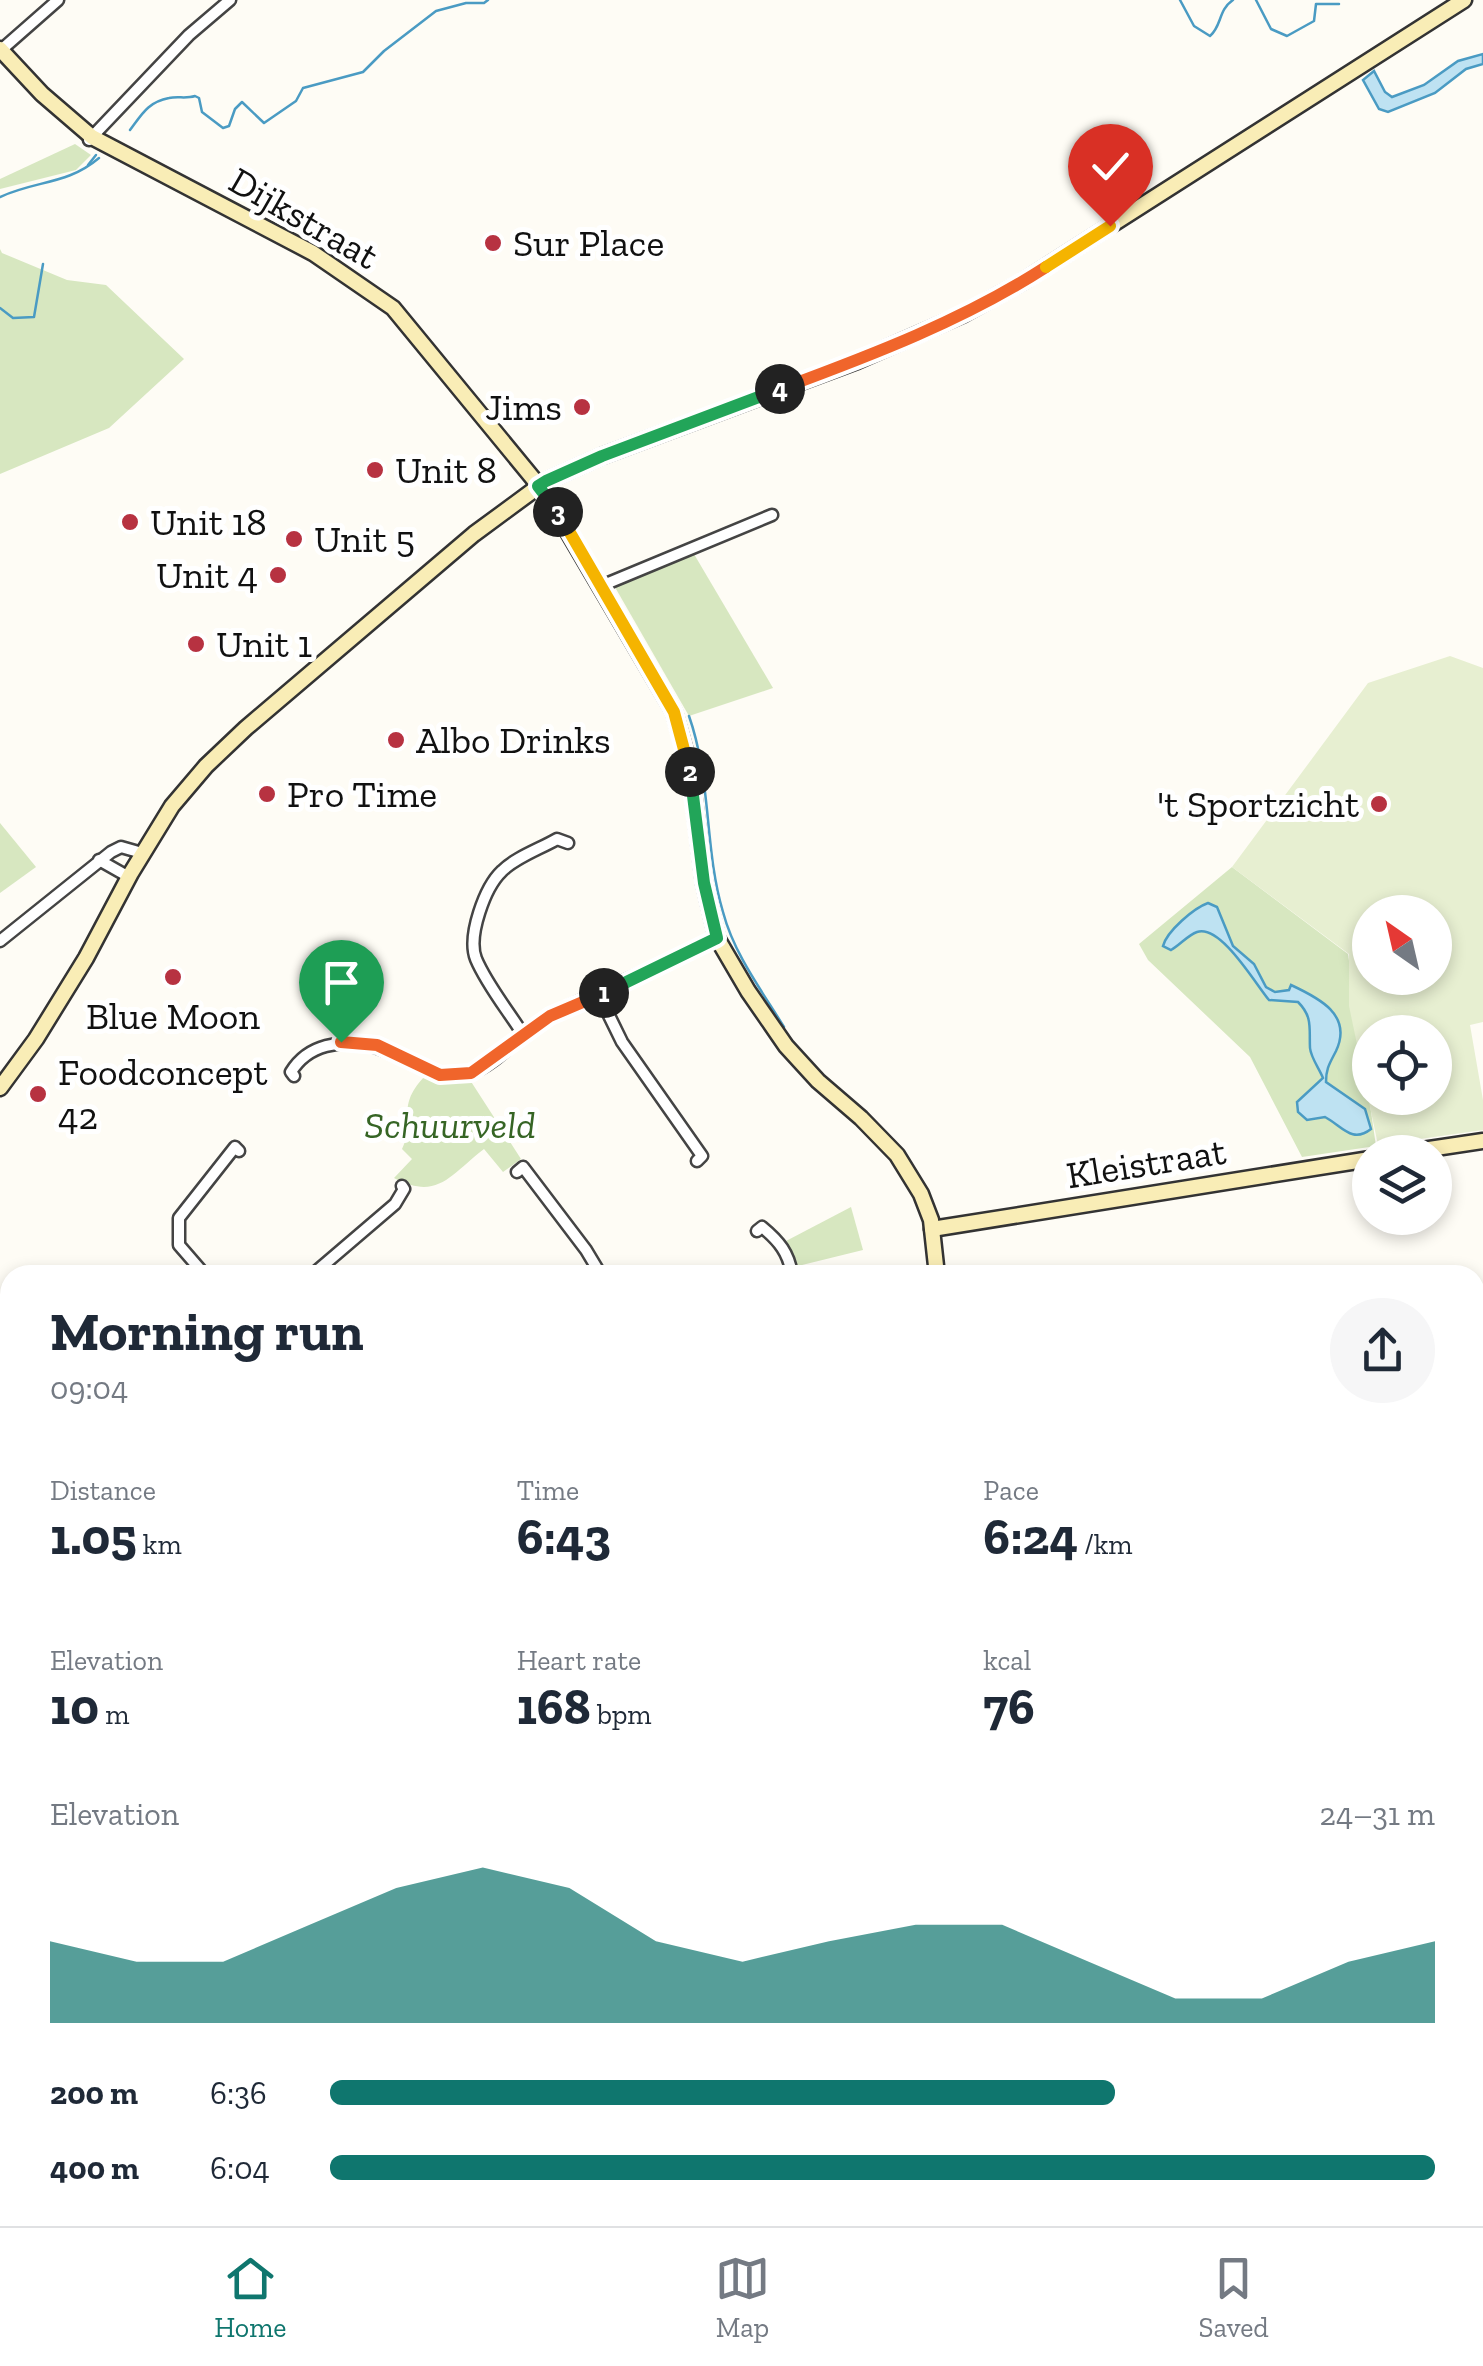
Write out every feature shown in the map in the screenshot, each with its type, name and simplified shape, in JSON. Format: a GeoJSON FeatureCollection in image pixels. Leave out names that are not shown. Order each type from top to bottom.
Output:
{"type":"FeatureCollection","features":[{"type":"Feature","properties":{"kind":"street"},"geometry":{"type":"LineString","coordinates":[[0,50],[58,0]]}},
{"type":"Feature","properties":{"kind":"street"},"geometry":{"type":"LineString","coordinates":[[90,140],[189,35],[230,0]]}},
{"type":"Feature","properties":{"kind":"street"},"geometry":{"type":"LineString","coordinates":[[0,1088],[86,958],[172,806],[206,766],[474,534],[538,486],[602,456],[857,361],[964,314],[1022,282],[1464,0]]}},
{"type":"Feature","properties":{"kind":"street","name":"Dijkstraat"},"geometry":{"type":"LineString","coordinates":[[0,50],[90,140],[313,253],[393,308],[538,486],[674,712],[690,769],[704,883],[717,938],[786,1046],[897,1155],[921,1194],[932,1228],[936,1265]]}},
{"type":"Feature","properties":{"kind":"street"},"geometry":{"type":"LineString","coordinates":[[601,586],[772,515]]}},
{"type":"Feature","properties":{"kind":"street"},"geometry":{"type":"LineString","coordinates":[[522,1033],[477,961],[472,946],[474,927],[494,881],[504,869],[558,839],[568,843]]}},
{"type":"Feature","properties":{"kind":"street"},"geometry":{"type":"LineString","coordinates":[[0,941],[99,860],[122,847],[142,853]]}},
{"type":"Feature","properties":{"kind":"street"},"geometry":{"type":"LineString","coordinates":[[99,860],[129,876]]}},
{"type":"Feature","properties":{"kind":"street"},"geometry":{"type":"LineString","coordinates":[[294,1076],[290,1072],[299,1060],[320,1048],[361,1042],[377,1045],[440,1075],[471,1073],[550,1016],[717,938]]}},
{"type":"Feature","properties":{"kind":"street"},"geometry":{"type":"LineString","coordinates":[[598,995],[622,1042],[702,1156],[697,1161]]}},
{"type":"Feature","properties":{"kind":"street"},"geometry":{"type":"LineString","coordinates":[[1452,1146],[1483,1141]]}},
{"type":"Feature","properties":{"kind":"street"},"geometry":{"type":"LineString","coordinates":[[196,1265],[179,1245],[179,1218],[234,1147],[240,1151]]}},
{"type":"Feature","properties":{"kind":"street","name":"Kleistraat"},"geometry":{"type":"LineString","coordinates":[[932,1228],[1352,1162]]}},
{"type":"Feature","properties":{"kind":"street"},"geometry":{"type":"LineString","coordinates":[[517,1172],[523,1168],[594,1265]]}},
{"type":"Feature","properties":{"kind":"street"},"geometry":{"type":"LineString","coordinates":[[324,1265],[395,1204],[402,1186]]}},
{"type":"Feature","properties":{"kind":"street"},"geometry":{"type":"LineString","coordinates":[[758,1231],[762,1227],[779,1242],[790,1265]]}},
{"type":"Feature","properties":{"kind":"green space"},"geometry":{"type":"Polygon","coordinates":[[[75,144],[91,155],[76,170],[0,189],[0,179],[75,144]]]}},
{"type":"Feature","properties":{"kind":"green space"},"geometry":{"type":"Polygon","coordinates":[[[0,249],[67,280],[106,285],[184,359],[109,428],[0,474],[0,249]]]}},
{"type":"Feature","properties":{"kind":"green space"},"geometry":{"type":"Polygon","coordinates":[[[691,549],[773,688],[689,716],[612,582],[691,549]]]}},
{"type":"Feature","properties":{"kind":"green space"},"geometry":{"type":"Polygon","coordinates":[[[1450,656],[1483,668],[1483,1022],[1470,1025],[1483,1100],[1483,1130],[1448,1135],[1376,1135],[1372,1115],[1452,1115],[1452,1015],[1352,1015],[1352,1020],[1349,954],[1232,867],[1368,683],[1450,656]]]}},
{"type":"Feature","properties":{"kind":"green space"},"geometry":{"type":"Polygon","coordinates":[[[0,823],[36,867],[0,893],[0,823]]]}},
{"type":"Feature","properties":{"kind":"green space"},"geometry":{"type":"Polygon","coordinates":[[[1232,867],[1348,954],[1357,1015],[1352,1015],[1352,1115],[1371,1115],[1374,1135],[1352,1135],[1352,1150],[1302,1157],[1250,1057],[1148,960],[1139,944],[1232,867]]]}},
{"type":"Feature","properties":{"kind":"green space","name":"Schuurveld"},"geometry":{"type":"Polygon","coordinates":[[[424,1077],[446,1083],[470,1080],[521,1159],[503,1172],[484,1149],[452,1176],[433,1186],[422,1187],[394,1178],[412,1159],[402,1149],[408,1106],[424,1077]]]}},
{"type":"Feature","properties":{"kind":"green space"},"geometry":{"type":"Polygon","coordinates":[[[851,1207],[863,1250],[798,1265],[786,1241],[851,1207]]]}},
{"type":"Feature","properties":{"kind":"water"},"geometry":{"type":"Polygon","coordinates":[[[1483,54],[1483,64],[1466,69],[1435,93],[1388,112],[1379,109],[1363,80],[1374,71],[1392,97],[1424,85],[1458,61],[1483,54]]]}},
{"type":"Feature","properties":{"kind":"water"},"geometry":{"type":"Polygon","coordinates":[[[1208,903],[1217,907],[1233,946],[1254,964],[1266,987],[1275,992],[1289,990],[1291,985],[1330,1009],[1337,1018],[1340,1038],[1326,1082],[1352,1100],[1352,1115],[1367,1115],[1371,1129],[1353,1134],[1325,1117],[1307,1120],[1298,1112],[1297,1102],[1323,1078],[1311,1052],[1308,1018],[1298,1002],[1269,1000],[1227,946],[1206,932],[1194,933],[1171,950],[1163,946],[1196,910],[1208,903]]]}},
{"type":"Feature","properties":{"kind":"waterway"},"geometry":{"type":"LineString","coordinates":[[130,130],[156,102],[195,96],[202,112],[223,128],[229,126],[242,102],[264,123],[296,101],[303,88],[363,72],[436,11],[488,0]]}},
{"type":"Feature","properties":{"kind":"waterway"},"geometry":{"type":"LineString","coordinates":[[1180,0],[1194,26],[1210,36],[1233,0]]}},
{"type":"Feature","properties":{"kind":"waterway"},"geometry":{"type":"LineString","coordinates":[[1256,0],[1271,29],[1287,36],[1314,21],[1316,4],[1339,4]]}},
{"type":"Feature","properties":{"kind":"waterway"},"geometry":{"type":"LineString","coordinates":[[88,165],[96,155]]}},
{"type":"Feature","properties":{"kind":"waterway"},"geometry":{"type":"LineString","coordinates":[[0,197],[63,178],[99,158]]}},
{"type":"Feature","properties":{"kind":"waterway"},"geometry":{"type":"LineString","coordinates":[[0,308],[13,318],[34,317],[43,264]]}},
{"type":"Feature","properties":{"kind":"waterway"},"geometry":{"type":"LineString","coordinates":[[689,716],[701,765],[723,912],[741,957],[784,1027]]}},
{"type":"Feature","properties":{"kind":"place","name":"Sur Place"},"geometry":{"type":"Point","coordinates":[493,243]}},
{"type":"Feature","properties":{"kind":"place","name":"Jims"},"geometry":{"type":"Point","coordinates":[582,407]}},
{"type":"Feature","properties":{"kind":"place","name":"Unit 8"},"geometry":{"type":"Point","coordinates":[375,470]}},
{"type":"Feature","properties":{"kind":"place","name":"Unit 18"},"geometry":{"type":"Point","coordinates":[130,522]}},
{"type":"Feature","properties":{"kind":"place","name":"Unit 5"},"geometry":{"type":"Point","coordinates":[294,539]}},
{"type":"Feature","properties":{"kind":"place","name":"Unit 4"},"geometry":{"type":"Point","coordinates":[278,575]}},
{"type":"Feature","properties":{"kind":"place","name":"Unit 1"},"geometry":{"type":"Point","coordinates":[196,644]}},
{"type":"Feature","properties":{"kind":"place","name":"Albo Drinks"},"geometry":{"type":"Point","coordinates":[396,740]}},
{"type":"Feature","properties":{"kind":"place","name":"Pro Time"},"geometry":{"type":"Point","coordinates":[267,794]}},
{"type":"Feature","properties":{"kind":"place","name":"'t Sportzicht"},"geometry":{"type":"Point","coordinates":[1379,804]}},
{"type":"Feature","properties":{"kind":"place","name":"Blue Moon"},"geometry":{"type":"Point","coordinates":[173,977]}},
{"type":"Feature","properties":{"kind":"place","name":"Foodconcept 42"},"geometry":{"type":"Point","coordinates":[38,1094]}},
{"type":"Feature","properties":{"kind":"route"},"geometry":{"type":"LineString","coordinates":[[341,1042],[377,1045],[440,1075],[471,1073],[550,1016],[717,938],[704,883],[690,769],[674,712],[557,511],[538,486],[602,456],[857,361],[964,314],[1110,226]]}}]}
